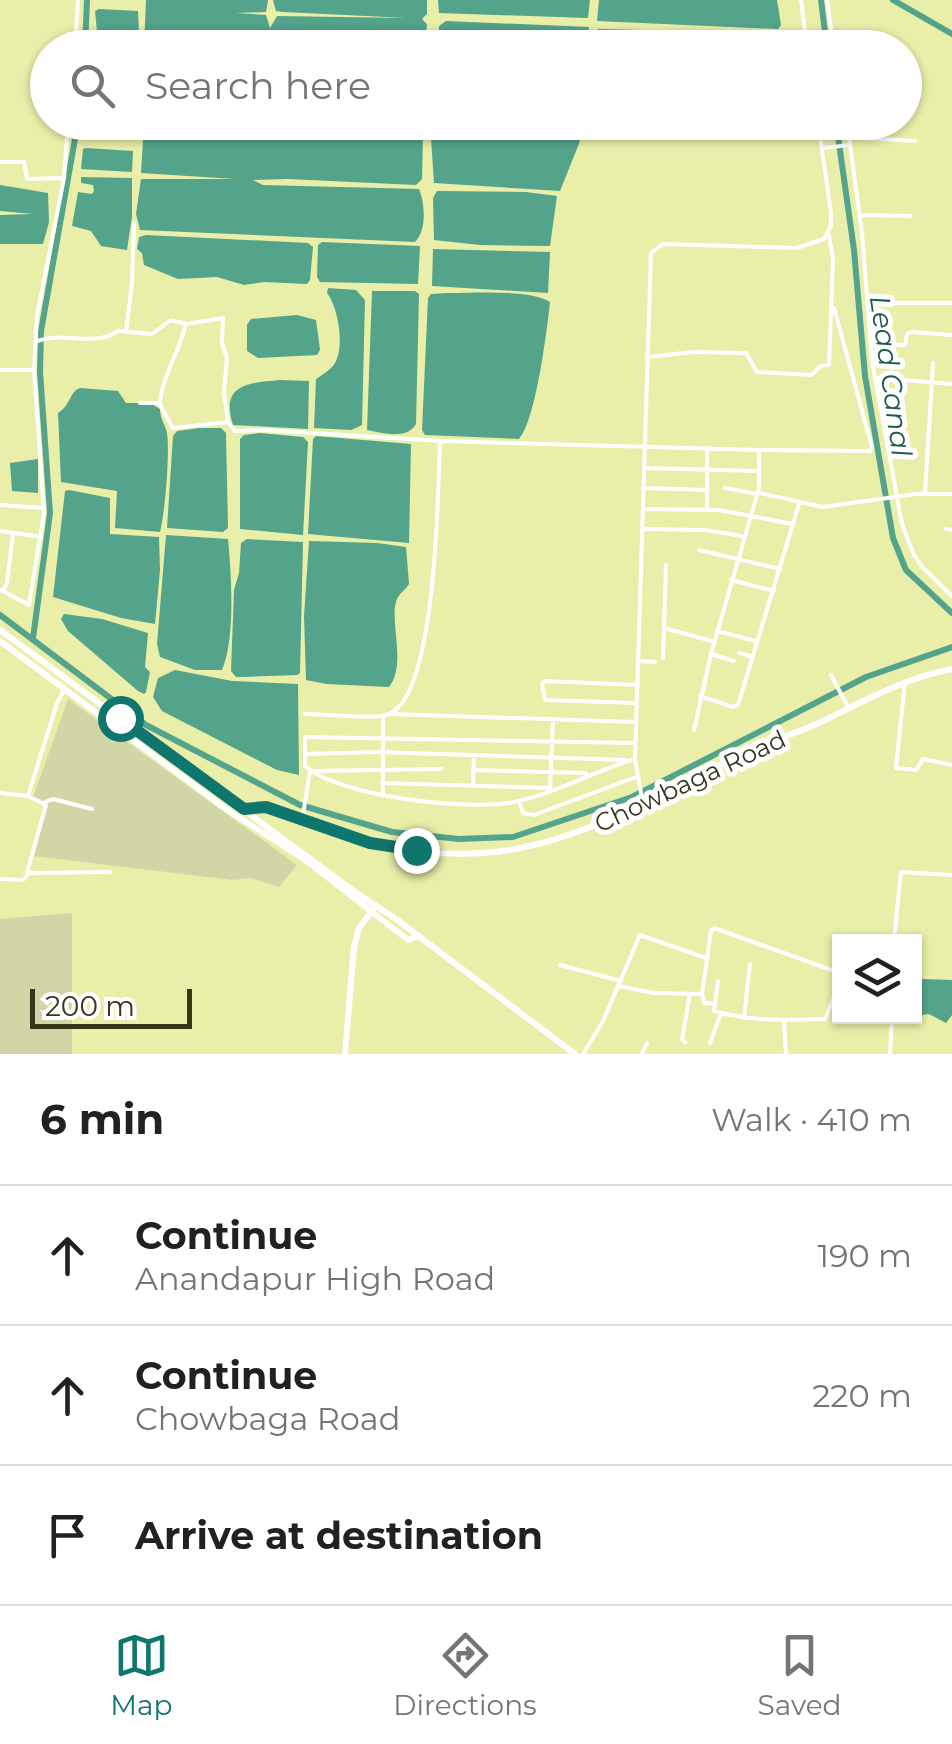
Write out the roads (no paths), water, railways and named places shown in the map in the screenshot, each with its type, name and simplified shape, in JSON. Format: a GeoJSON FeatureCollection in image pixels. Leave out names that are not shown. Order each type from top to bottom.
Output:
{"type":"FeatureCollection","features":[{"type":"Feature","properties":{"kind":"main road"},"geometry":{"type":"LineString","coordinates":[[0,630],[370,914],[405,939],[418,936]]}},
{"type":"Feature","properties":{"kind":"main road"},"geometry":{"type":"LineString","coordinates":[[0,641],[418,936],[575,1054]]}},
{"type":"Feature","properties":{"kind":"main road","name":"Chowbaga Road"},"geometry":{"type":"LineString","coordinates":[[241,813],[266,807],[380,845],[474,853],[510,850],[600,824],[846,703],[952,669]]}},
{"type":"Feature","properties":{"kind":"main road"},"geometry":{"type":"LineString","coordinates":[[345,1054],[354,947],[359,928],[376,906]]}},
{"type":"Feature","properties":{"kind":"street"},"geometry":{"type":"LineString","coordinates":[[76,30],[78,0]]}},
{"type":"Feature","properties":{"kind":"street"},"geometry":{"type":"LineString","coordinates":[[801,0],[805,30]]}},
{"type":"Feature","properties":{"kind":"street"},"geometry":{"type":"LineString","coordinates":[[827,0],[831,30]]}},
{"type":"Feature","properties":{"kind":"street"},"geometry":{"type":"LineString","coordinates":[[13,534],[8,583],[1,590],[29,605],[44,508],[34,370],[67,140]]}},
{"type":"Feature","properties":{"kind":"street"},"geometry":{"type":"LineString","coordinates":[[646,358],[693,352],[746,353],[757,372],[815,374],[831,362],[831,213],[821,140]]}},
{"type":"Feature","properties":{"kind":"street"},"geometry":{"type":"LineString","coordinates":[[849,140],[871,344],[896,496],[913,554],[930,578],[952,596]]}},
{"type":"Feature","properties":{"kind":"street"},"geometry":{"type":"LineString","coordinates":[[892,140],[914,142]]}},
{"type":"Feature","properties":{"kind":"street"},"geometry":{"type":"LineString","coordinates":[[822,148],[849,145]]}},
{"type":"Feature","properties":{"kind":"street"},"geometry":{"type":"LineString","coordinates":[[0,162],[24,162],[27,179],[64,178]]}},
{"type":"Feature","properties":{"kind":"street"},"geometry":{"type":"LineString","coordinates":[[859,215],[912,216]]}},
{"type":"Feature","properties":{"kind":"street"},"geometry":{"type":"LineString","coordinates":[[126,332],[134,223]]}},
{"type":"Feature","properties":{"kind":"street"},"geometry":{"type":"LineString","coordinates":[[642,801],[633,760],[651,253],[655,247],[673,244],[797,248],[820,242],[828,233]]}},
{"type":"Feature","properties":{"kind":"street"},"geometry":{"type":"LineString","coordinates":[[37,341],[46,337],[106,339],[114,332],[152,334],[171,320],[186,324],[223,318],[228,422],[240,432],[870,451],[832,302]]}},
{"type":"Feature","properties":{"kind":"street"},"geometry":{"type":"LineString","coordinates":[[868,302],[952,304]]}},
{"type":"Feature","properties":{"kind":"street"},"geometry":{"type":"LineString","coordinates":[[160,404],[186,324]]}},
{"type":"Feature","properties":{"kind":"street"},"geometry":{"type":"LineString","coordinates":[[871,344],[907,344],[912,332],[952,335]]}},
{"type":"Feature","properties":{"kind":"street"},"geometry":{"type":"LineString","coordinates":[[925,494],[932,363]]}},
{"type":"Feature","properties":{"kind":"street"},"geometry":{"type":"LineString","coordinates":[[0,370],[34,370]]}},
{"type":"Feature","properties":{"kind":"street"},"geometry":{"type":"LineString","coordinates":[[876,378],[952,384]]}},
{"type":"Feature","properties":{"kind":"street"},"geometry":{"type":"LineString","coordinates":[[140,402],[153,400],[160,404],[173,428],[228,422]]}},
{"type":"Feature","properties":{"kind":"street"},"geometry":{"type":"LineString","coordinates":[[390,714],[400,705],[418,664],[434,586],[440,441]]}},
{"type":"Feature","properties":{"kind":"street"},"geometry":{"type":"LineString","coordinates":[[707,448],[707,508]]}},
{"type":"Feature","properties":{"kind":"street"},"geometry":{"type":"LineString","coordinates":[[694,730],[714,642],[757,493],[758,450]]}},
{"type":"Feature","properties":{"kind":"street"},"geometry":{"type":"LineString","coordinates":[[644,468],[760,471]]}},
{"type":"Feature","properties":{"kind":"street"},"geometry":{"type":"LineString","coordinates":[[643,488],[707,490]]}},
{"type":"Feature","properties":{"kind":"street"},"geometry":{"type":"LineString","coordinates":[[724,488],[799,504],[834,507],[896,496],[952,494]]}},
{"type":"Feature","properties":{"kind":"street"},"geometry":{"type":"LineString","coordinates":[[700,696],[733,707],[738,705],[799,504]]}},
{"type":"Feature","properties":{"kind":"street"},"geometry":{"type":"LineString","coordinates":[[0,505],[44,508]]}},
{"type":"Feature","properties":{"kind":"street"},"geometry":{"type":"LineString","coordinates":[[643,510],[707,508],[793,524]]}},
{"type":"Feature","properties":{"kind":"street"},"geometry":{"type":"LineString","coordinates":[[642,529],[705,530],[744,536]]}},
{"type":"Feature","properties":{"kind":"street"},"geometry":{"type":"LineString","coordinates":[[0,532],[40,536]]}},
{"type":"Feature","properties":{"kind":"street"},"geometry":{"type":"LineString","coordinates":[[699,550],[780,569]]}},
{"type":"Feature","properties":{"kind":"street"},"geometry":{"type":"LineString","coordinates":[[662,658],[666,565]]}},
{"type":"Feature","properties":{"kind":"street"},"geometry":{"type":"LineString","coordinates":[[731,580],[774,591]]}},
{"type":"Feature","properties":{"kind":"street"},"geometry":{"type":"LineString","coordinates":[[664,628],[714,642]]}},
{"type":"Feature","properties":{"kind":"street"},"geometry":{"type":"LineString","coordinates":[[718,631],[758,641]]}},
{"type":"Feature","properties":{"kind":"street"},"geometry":{"type":"LineString","coordinates":[[738,653],[753,658]]}},
{"type":"Feature","properties":{"kind":"street"},"geometry":{"type":"LineString","coordinates":[[711,654],[734,661]]}},
{"type":"Feature","properties":{"kind":"street"},"geometry":{"type":"LineString","coordinates":[[639,661],[655,662]]}},
{"type":"Feature","properties":{"kind":"street"},"geometry":{"type":"LineString","coordinates":[[831,675],[846,703]]}},
{"type":"Feature","properties":{"kind":"street"},"geometry":{"type":"LineString","coordinates":[[905,682],[896,766],[916,770],[923,759],[952,765]]}},
{"type":"Feature","properties":{"kind":"street"},"geometry":{"type":"LineString","coordinates":[[637,702],[544,700],[542,684],[638,684]]}},
{"type":"Feature","properties":{"kind":"street"},"geometry":{"type":"LineString","coordinates":[[28,796],[66,689]]}},
{"type":"Feature","properties":{"kind":"street"},"geometry":{"type":"LineString","coordinates":[[305,714],[636,722]]}},
{"type":"Feature","properties":{"kind":"street"},"geometry":{"type":"LineString","coordinates":[[383,716],[383,796]]}},
{"type":"Feature","properties":{"kind":"street"},"geometry":{"type":"LineString","coordinates":[[552,720],[552,788]]}},
{"type":"Feature","properties":{"kind":"street"},"geometry":{"type":"LineString","coordinates":[[633,760],[519,800],[422,801],[383,796],[310,771],[305,766],[305,737],[636,743]]}},
{"type":"Feature","properties":{"kind":"street"},"geometry":{"type":"LineString","coordinates":[[305,754],[382,752],[633,760]]}},
{"type":"Feature","properties":{"kind":"street"},"geometry":{"type":"LineString","coordinates":[[472,786],[474,755]]}},
{"type":"Feature","properties":{"kind":"street"},"geometry":{"type":"LineString","coordinates":[[310,771],[442,769]]}},
{"type":"Feature","properties":{"kind":"street"},"geometry":{"type":"LineString","coordinates":[[473,770],[590,774]]}},
{"type":"Feature","properties":{"kind":"street"},"geometry":{"type":"LineString","coordinates":[[302,820],[310,771]]}},
{"type":"Feature","properties":{"kind":"street"},"geometry":{"type":"LineString","coordinates":[[519,800],[523,813],[534,815],[636,779]]}},
{"type":"Feature","properties":{"kind":"street"},"geometry":{"type":"LineString","coordinates":[[382,783],[552,788]]}},
{"type":"Feature","properties":{"kind":"street"},"geometry":{"type":"LineString","coordinates":[[0,793],[44,802],[53,799],[92,809]]}},
{"type":"Feature","properties":{"kind":"street"},"geometry":{"type":"LineString","coordinates":[[0,879],[23,880],[27,873],[44,802]]}},
{"type":"Feature","properties":{"kind":"street"},"geometry":{"type":"LineString","coordinates":[[27,873],[110,872]]}},
{"type":"Feature","properties":{"kind":"street"},"geometry":{"type":"LineString","coordinates":[[895,934],[901,872],[952,875]]}},
{"type":"Feature","properties":{"kind":"street"},"geometry":{"type":"LineString","coordinates":[[715,1004],[704,1003],[702,994],[714,928],[832,970]]}},
{"type":"Feature","properties":{"kind":"street"},"geometry":{"type":"LineString","coordinates":[[583,1054],[600,1028],[640,934],[706,958]]}},
{"type":"Feature","properties":{"kind":"street"},"geometry":{"type":"LineString","coordinates":[[744,1018],[750,964]]}},
{"type":"Feature","properties":{"kind":"street"},"geometry":{"type":"LineString","coordinates":[[560,965],[667,994],[702,994]]}},
{"type":"Feature","properties":{"kind":"street"},"geometry":{"type":"LineString","coordinates":[[718,981],[714,1011],[744,1018],[825,1019],[832,1002]]}},
{"type":"Feature","properties":{"kind":"street"},"geometry":{"type":"LineString","coordinates":[[685,1042],[682,1039],[690,994]]}},
{"type":"Feature","properties":{"kind":"street"},"geometry":{"type":"LineString","coordinates":[[710,1043],[720,1013]]}},
{"type":"Feature","properties":{"kind":"street"},"geometry":{"type":"LineString","coordinates":[[784,1020],[786,1054]]}},
{"type":"Feature","properties":{"kind":"street"},"geometry":{"type":"LineString","coordinates":[[890,1054],[892,1024]]}},
{"type":"Feature","properties":{"kind":"street"},"geometry":{"type":"LineString","coordinates":[[642,1054],[647,1043]]}},
{"type":"Feature","properties":{"kind":"water"},"geometry":{"type":"Polygon","coordinates":[[[146,0],[268,0],[266,12],[236,13],[266,15],[270,28],[277,16],[407,18],[283,12],[276,11],[273,0],[427,0],[427,14],[422,19],[426,30],[145,30],[146,0]]]}},
{"type":"Feature","properties":{"kind":"water"},"geometry":{"type":"Polygon","coordinates":[[[438,0],[590,0],[588,18],[439,13],[438,0]]]}},
{"type":"Feature","properties":{"kind":"water"},"geometry":{"type":"Polygon","coordinates":[[[599,0],[777,0],[781,25],[778,29],[597,21],[599,0]]]}},
{"type":"Feature","properties":{"kind":"water"},"geometry":{"type":"Polygon","coordinates":[[[95,11],[138,11],[139,30],[97,30],[95,11]]]}},
{"type":"Feature","properties":{"kind":"water"},"geometry":{"type":"Polygon","coordinates":[[[446,21],[589,30],[439,30],[446,21]]]}},
{"type":"Feature","properties":{"kind":"water"},"geometry":{"type":"Polygon","coordinates":[[[143,140],[423,140],[422,179],[416,185],[253,180],[263,185],[419,189],[424,209],[422,231],[415,242],[140,230],[136,214],[141,179],[235,179],[141,173],[143,140]]]}},
{"type":"Feature","properties":{"kind":"water"},"geometry":{"type":"Polygon","coordinates":[[[431,140],[580,141],[560,191],[434,183],[431,140]]]}},
{"type":"Feature","properties":{"kind":"water"},"geometry":{"type":"Polygon","coordinates":[[[86,148],[133,151],[132,172],[81,169],[86,148]]]}},
{"type":"Feature","properties":{"kind":"water"},"geometry":{"type":"Polygon","coordinates":[[[81,177],[132,178],[127,250],[101,246],[91,231],[72,226],[78,192],[94,191],[93,185],[81,183],[81,177]]]}},
{"type":"Feature","properties":{"kind":"water"},"geometry":{"type":"Polygon","coordinates":[[[0,185],[48,193],[49,222],[43,244],[0,244],[0,215],[33,214],[0,211],[0,185]]]}},
{"type":"Feature","properties":{"kind":"water"},"geometry":{"type":"Polygon","coordinates":[[[437,191],[557,196],[550,246],[434,240],[433,198],[437,191]]]}},
{"type":"Feature","properties":{"kind":"water"},"geometry":{"type":"Polygon","coordinates":[[[139,237],[308,243],[313,247],[310,280],[307,284],[244,285],[217,277],[178,279],[144,265],[137,249],[139,237]]]}},
{"type":"Feature","properties":{"kind":"water"},"geometry":{"type":"Polygon","coordinates":[[[322,242],[420,246],[418,284],[320,282],[318,245],[322,242]]]}},
{"type":"Feature","properties":{"kind":"water"},"geometry":{"type":"Polygon","coordinates":[[[433,249],[550,252],[548,293],[432,286],[433,249]]]}},
{"type":"Feature","properties":{"kind":"water"},"geometry":{"type":"Polygon","coordinates":[[[328,288],[356,290],[365,300],[362,425],[351,430],[314,428],[316,379],[333,365],[340,347],[337,317],[328,288]]]}},
{"type":"Feature","properties":{"kind":"water"},"geometry":{"type":"Polygon","coordinates":[[[372,291],[419,294],[416,424],[401,434],[367,430],[372,291]]]}},
{"type":"Feature","properties":{"kind":"water"},"geometry":{"type":"Polygon","coordinates":[[[516,293],[550,302],[535,395],[525,429],[519,439],[425,435],[422,430],[428,298],[431,294],[516,293]]]}},
{"type":"Feature","properties":{"kind":"water"},"geometry":{"type":"Polygon","coordinates":[[[297,315],[316,320],[320,350],[317,355],[258,358],[247,351],[247,325],[251,319],[297,315]]]}},
{"type":"Feature","properties":{"kind":"water"},"geometry":{"type":"Polygon","coordinates":[[[280,380],[309,381],[308,429],[233,425],[230,401],[240,388],[280,380]]]}},
{"type":"Feature","properties":{"kind":"water"},"geometry":{"type":"Polygon","coordinates":[[[80,388],[118,391],[126,403],[150,403],[160,409],[168,454],[160,532],[115,528],[117,491],[61,482],[58,413],[80,388]]]}},
{"type":"Feature","properties":{"kind":"water"},"geometry":{"type":"Polygon","coordinates":[[[221,428],[226,433],[228,528],[223,532],[167,528],[173,436],[177,431],[221,428]]]}},
{"type":"Feature","properties":{"kind":"water"},"geometry":{"type":"Polygon","coordinates":[[[260,433],[303,437],[308,442],[303,535],[240,529],[240,439],[260,433]]]}},
{"type":"Feature","properties":{"kind":"water"},"geometry":{"type":"Polygon","coordinates":[[[316,436],[411,444],[409,543],[308,534],[316,436]]]}},
{"type":"Feature","properties":{"kind":"water"},"geometry":{"type":"Polygon","coordinates":[[[38,459],[38,493],[12,491],[10,463],[38,459]]]}},
{"type":"Feature","properties":{"kind":"water"},"geometry":{"type":"Polygon","coordinates":[[[65,491],[110,498],[110,534],[159,537],[155,624],[53,597],[65,491]]]}},
{"type":"Feature","properties":{"kind":"water"},"geometry":{"type":"Polygon","coordinates":[[[166,535],[228,539],[231,623],[222,670],[195,670],[160,657],[157,644],[166,535]]]}},
{"type":"Feature","properties":{"kind":"water"},"geometry":{"type":"Polygon","coordinates":[[[247,539],[303,542],[297,675],[236,677],[231,671],[234,590],[241,543],[247,539]]]}},
{"type":"Feature","properties":{"kind":"water"},"geometry":{"type":"Polygon","coordinates":[[[309,541],[406,547],[409,584],[395,605],[397,666],[389,687],[306,680],[304,616],[309,541]]]}},
{"type":"Feature","properties":{"kind":"water"},"geometry":{"type":"Polygon","coordinates":[[[64,614],[102,619],[148,633],[145,667],[150,672],[146,692],[138,691],[68,631],[61,619],[64,614]]]}},
{"type":"Feature","properties":{"kind":"water"},"geometry":{"type":"Polygon","coordinates":[[[175,670],[232,681],[298,684],[299,775],[277,770],[162,711],[153,697],[158,678],[175,670]]]}},
{"type":"Feature","properties":{"kind":"water"},"geometry":{"type":"Polygon","coordinates":[[[922,979],[952,980],[952,1015],[946,1023],[929,1014],[922,1015],[922,979]]]}},
{"type":"Feature","properties":{"kind":"waterway"},"geometry":{"type":"LineString","coordinates":[[86,30],[87,0]]}},
{"type":"Feature","properties":{"kind":"waterway","name":"Lead Canal"},"geometry":{"type":"LineString","coordinates":[[821,0],[825,30]]}},
{"type":"Feature","properties":{"kind":"waterway"},"geometry":{"type":"LineString","coordinates":[[893,0],[952,34]]}},
{"type":"Feature","properties":{"kind":"waterway"},"geometry":{"type":"LineString","coordinates":[[33,638],[50,513],[40,372],[41,331],[75,140]]}},
{"type":"Feature","properties":{"kind":"waterway","name":"Lead Canal"},"geometry":{"type":"LineString","coordinates":[[839,140],[854,250],[865,376],[893,538],[906,570],[952,613]]}},
{"type":"Feature","properties":{"kind":"waterway"},"geometry":{"type":"LineString","coordinates":[[0,615],[146,725],[300,805],[392,832],[459,839],[513,837],[632,797],[866,677],[952,647]]}}]}
